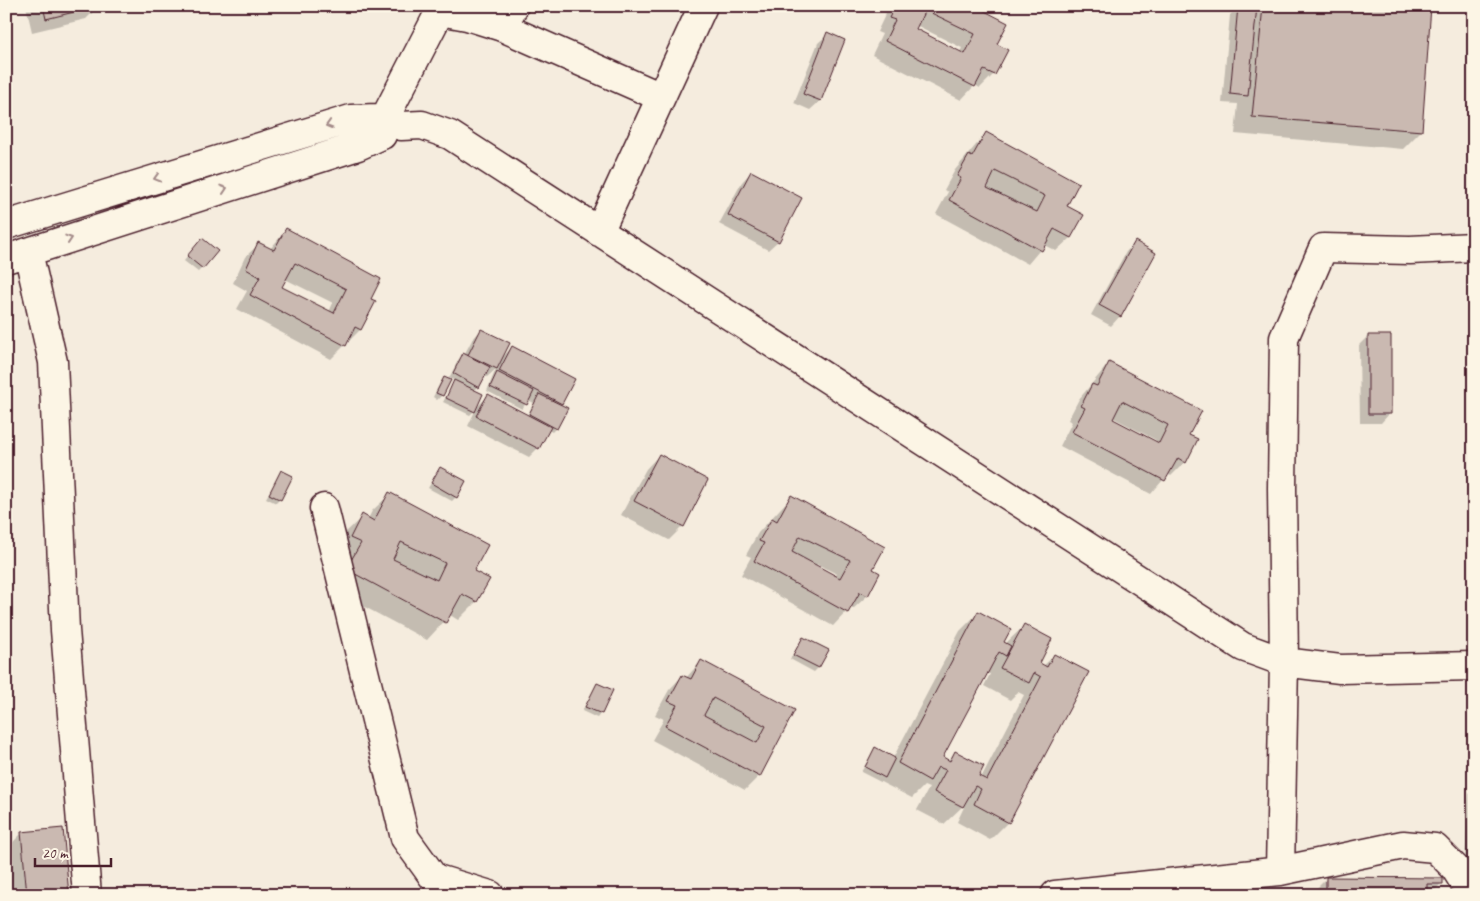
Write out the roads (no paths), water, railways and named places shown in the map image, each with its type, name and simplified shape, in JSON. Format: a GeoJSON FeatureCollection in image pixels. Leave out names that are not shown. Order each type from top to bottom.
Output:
{"type":"FeatureCollection","features":[{"type":"Feature","properties":{"kind":"street"},"geometry":{"type":"LineString","coordinates":[[599,232],[703,6]]}},
{"type":"Feature","properties":{"kind":"street"},"geometry":{"type":"LineString","coordinates":[[87,895],[65,630],[53,362],[17,255],[349,149],[387,122],[440,9],[467,16],[508,17],[661,97]]}},
{"type":"Feature","properties":{"kind":"street"},"geometry":{"type":"LineString","coordinates":[[6,225],[351,119],[422,125],[450,135],[1243,647],[1284,662],[1340,669],[1474,666]]}},
{"type":"Feature","properties":{"kind":"street"},"geometry":{"type":"LineString","coordinates":[[1280,871],[1284,662],[1282,488],[1284,338],[1323,248],[1410,250],[1474,247]]}},
{"type":"Feature","properties":{"kind":"street"},"geometry":{"type":"LineString","coordinates":[[324,508],[406,838],[434,878],[490,895]]}},
{"type":"Feature","properties":{"kind":"street"},"geometry":{"type":"LineString","coordinates":[[1055,895],[1280,871],[1403,845],[1435,848],[1455,868],[1472,895]]}}]}
